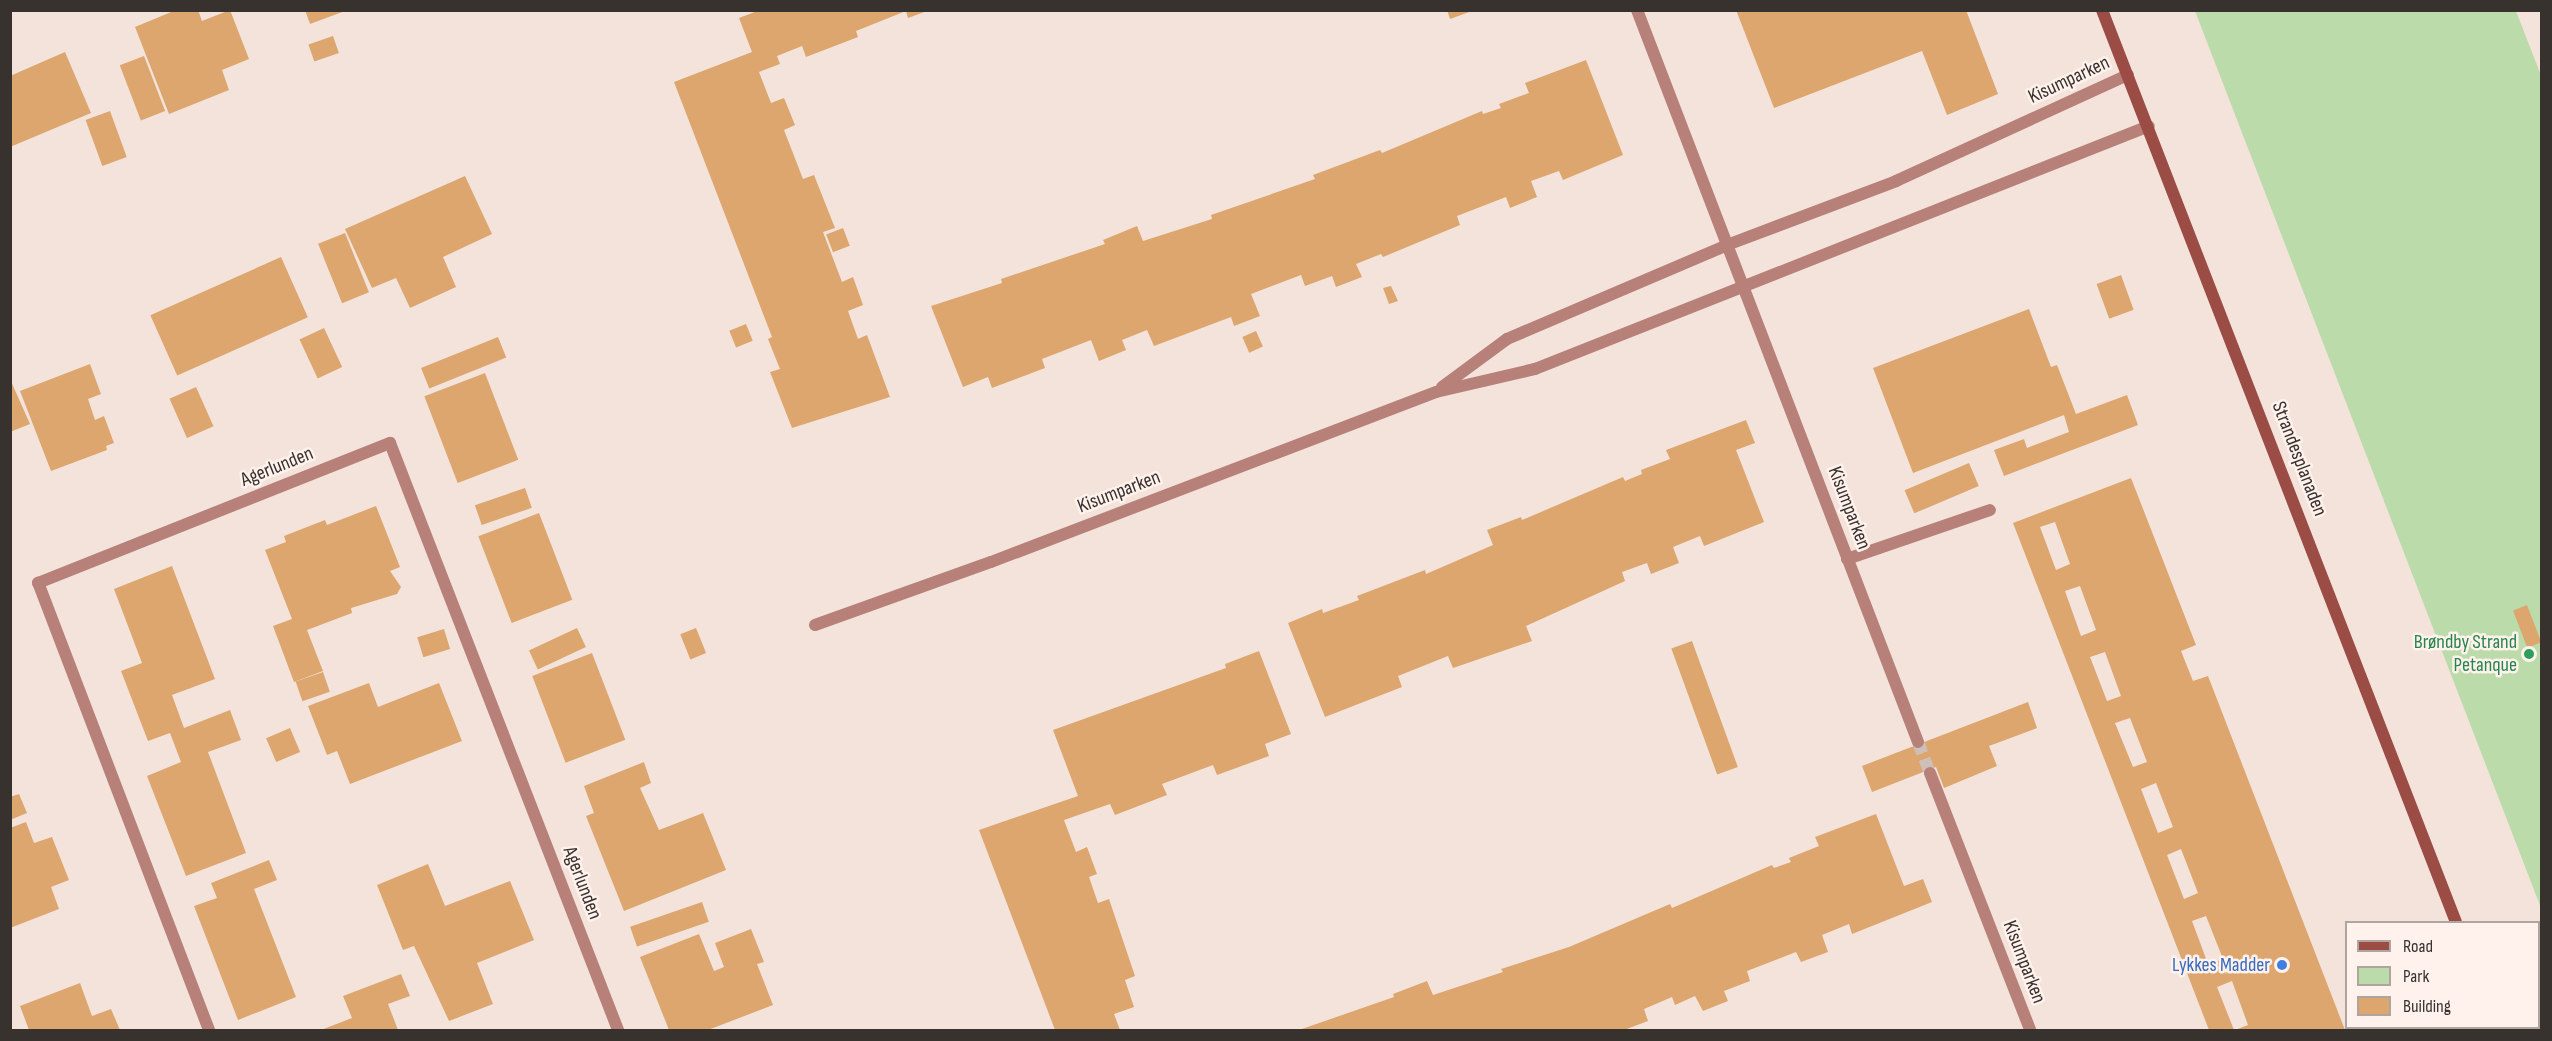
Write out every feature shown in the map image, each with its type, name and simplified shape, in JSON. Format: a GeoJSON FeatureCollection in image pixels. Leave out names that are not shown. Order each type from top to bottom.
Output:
{"type":"FeatureCollection","features":[{"type":"Feature","properties":{"kind":"street","name":"Kisumparken"},"geometry":{"type":"LineString","coordinates":[[1636,10],[1918,742]]}},
{"type":"Feature","properties":{"kind":"street","name":"Strandesplanaden"},"geometry":{"type":"LineString","coordinates":[[2103,10],[2456,921]]}},
{"type":"Feature","properties":{"kind":"street","name":"Kisumparken"},"geometry":{"type":"LineString","coordinates":[[1436,392],[1507,339],[1727,246],[1896,181],[2128,75]]}},
{"type":"Feature","properties":{"kind":"street","name":"Kisumparken"},"geometry":{"type":"LineString","coordinates":[[815,625],[991,562],[1436,392],[1536,369],[2149,126]]}},
{"type":"Feature","properties":{"kind":"street","name":"Agerlunden"},"geometry":{"type":"LineString","coordinates":[[209,1030],[38,583],[390,443],[618,1030]]}},
{"type":"Feature","properties":{"kind":"street"},"geometry":{"type":"LineString","coordinates":[[1847,559],[1990,510]]}},
{"type":"Feature","properties":{"kind":"street","name":"Kisumparken"},"geometry":{"type":"LineString","coordinates":[[1930,773],[2030,1030]]}},
{"type":"Feature","properties":{"kind":"green space"},"geometry":{"type":"Polygon","coordinates":[[[2195,11],[2516,11],[2542,78],[2541,908],[2195,11]]]}},
{"type":"Feature","properties":{"kind":"building"},"geometry":{"type":"Polygon","coordinates":[[[176,10],[198,10],[202,21],[230,10],[249,59],[222,70],[229,90],[169,114],[135,27],[176,10]]]}},
{"type":"Feature","properties":{"kind":"building"},"geometry":{"type":"Polygon","coordinates":[[[305,10],[345,10],[345,11],[310,24],[305,10]]]}},
{"type":"Feature","properties":{"kind":"building"},"geometry":{"type":"Polygon","coordinates":[[[760,10],[927,11],[908,18],[906,11],[856,31],[858,37],[806,57],[802,46],[777,56],[780,64],[759,72],[771,103],[784,98],[795,125],[784,130],[803,179],[814,175],[835,228],[823,232],[842,282],[853,277],[863,305],[848,311],[858,339],[867,335],[890,397],[792,428],[770,372],[780,369],[768,339],[772,337],[674,82],[752,52],[739,18],[760,10]]]}},
{"type":"Feature","properties":{"kind":"building"},"geometry":{"type":"Polygon","coordinates":[[[1447,10],[1472,10],[1472,11],[1450,19],[1447,10]]]}},
{"type":"Feature","properties":{"kind":"building"},"geometry":{"type":"Polygon","coordinates":[[[1736,10],[1966,10],[1998,94],[1947,115],[1922,51],[1774,108],[1736,10]]]}},
{"type":"Feature","properties":{"kind":"building"},"geometry":{"type":"Polygon","coordinates":[[[333,36],[339,53],[314,61],[308,44],[333,36]]]}},
{"type":"Feature","properties":{"kind":"building"},"geometry":{"type":"Polygon","coordinates":[[[65,52],[91,113],[10,147],[10,76],[65,52]]]}},
{"type":"Feature","properties":{"kind":"building"},"geometry":{"type":"Polygon","coordinates":[[[144,56],[165,111],[141,120],[120,65],[144,56]]]}},
{"type":"Feature","properties":{"kind":"building"},"geometry":{"type":"Polygon","coordinates":[[[1586,60],[1623,155],[1563,180],[1559,171],[1531,181],[1537,197],[1510,208],[1506,197],[1457,216],[1460,225],[1383,257],[1381,254],[1356,264],[1362,277],[1336,287],[1332,276],[1305,286],[1301,275],[1251,294],[1260,316],[1234,326],[1231,317],[1154,346],[1147,330],[1122,340],[1126,350],[1099,361],[1091,340],[1042,359],[1045,368],[992,388],[988,377],[963,387],[931,306],[1002,283],[1001,279],[1105,244],[1103,240],[1137,226],[1143,241],[1212,219],[1211,215],[1315,179],[1313,175],[1380,150],[1382,153],[1482,111],[1483,114],[1501,108],[1499,104],[1529,93],[1525,83],[1586,60]]]}},
{"type":"Feature","properties":{"kind":"building"},"geometry":{"type":"Polygon","coordinates":[[[110,111],[127,157],[102,166],[86,120],[110,111]]]}},
{"type":"Feature","properties":{"kind":"building"},"geometry":{"type":"Polygon","coordinates":[[[465,176],[492,234],[443,257],[456,287],[410,308],[396,278],[372,288],[345,229],[465,176]]]}},
{"type":"Feature","properties":{"kind":"building"},"geometry":{"type":"Polygon","coordinates":[[[843,228],[850,246],[833,252],[826,234],[843,228]]]}},
{"type":"Feature","properties":{"kind":"building"},"geometry":{"type":"Polygon","coordinates":[[[345,233],[369,292],[342,303],[318,244],[345,233]]]}},
{"type":"Feature","properties":{"kind":"building"},"geometry":{"type":"Polygon","coordinates":[[[281,257],[308,317],[177,375],[150,315],[281,257]]]}},
{"type":"Feature","properties":{"kind":"building"},"geometry":{"type":"Polygon","coordinates":[[[2121,275],[2134,310],[2109,319],[2097,284],[2121,275]]]}},
{"type":"Feature","properties":{"kind":"building"},"geometry":{"type":"Polygon","coordinates":[[[1391,286],[1398,301],[1389,304],[1383,288],[1391,286]]]}},
{"type":"Feature","properties":{"kind":"building"},"geometry":{"type":"Polygon","coordinates":[[[2029,309],[2051,367],[2057,365],[2076,414],[2127,395],[2138,425],[2004,476],[1994,450],[2024,439],[2027,448],[2069,432],[2064,415],[1913,473],[1873,368],[2029,309]]]}},
{"type":"Feature","properties":{"kind":"building"},"geometry":{"type":"Polygon","coordinates":[[[746,324],[753,341],[736,347],[729,331],[746,324]]]}},
{"type":"Feature","properties":{"kind":"building"},"geometry":{"type":"Polygon","coordinates":[[[324,328],[342,367],[318,378],[300,339],[324,328]]]}},
{"type":"Feature","properties":{"kind":"building"},"geometry":{"type":"Polygon","coordinates":[[[1256,331],[1263,347],[1249,353],[1242,337],[1256,331]]]}},
{"type":"Feature","properties":{"kind":"building"},"geometry":{"type":"Polygon","coordinates":[[[498,337],[506,357],[429,388],[421,368],[498,337]]]}},
{"type":"Feature","properties":{"kind":"building"},"geometry":{"type":"Polygon","coordinates":[[[90,364],[101,394],[88,399],[95,420],[104,416],[114,443],[106,446],[107,450],[51,471],[20,391],[90,364]]]}},
{"type":"Feature","properties":{"kind":"building"},"geometry":{"type":"Polygon","coordinates":[[[485,373],[518,460],[458,483],[424,396],[485,373]]]}},
{"type":"Feature","properties":{"kind":"building"},"geometry":{"type":"Polygon","coordinates":[[[10,379],[30,424],[10,432],[10,379]]]}},
{"type":"Feature","properties":{"kind":"building"},"geometry":{"type":"Polygon","coordinates":[[[196,387],[213,426],[187,438],[170,399],[196,387]]]}},
{"type":"Feature","properties":{"kind":"building"},"geometry":{"type":"Polygon","coordinates":[[[1746,420],[1755,443],[1736,450],[1764,522],[1704,546],[1700,536],[1673,547],[1679,563],[1651,574],[1647,563],[1622,572],[1625,581],[1526,626],[1532,641],[1453,668],[1448,656],[1398,676],[1402,687],[1325,717],[1288,623],[1322,609],[1323,613],[1359,600],[1357,596],[1425,570],[1426,574],[1493,545],[1487,530],[1521,517],[1522,520],[1623,477],[1625,481],[1642,474],[1641,470],[1670,459],[1666,450],[1746,420]]]}},
{"type":"Feature","properties":{"kind":"building"},"geometry":{"type":"Polygon","coordinates":[[[1969,463],[1979,486],[1914,513],[1905,490],[1969,463]]]}},
{"type":"Feature","properties":{"kind":"building"},"geometry":{"type":"Polygon","coordinates":[[[2131,478],[2196,645],[2181,651],[2193,681],[2208,676],[2345,1030],[2235,1030],[2248,1025],[2232,981],[2217,987],[2234,1030],[2209,1030],[2013,523],[2131,478]],[[2055,522],[2040,527],[2056,570],[2070,564],[2055,522]],[[2080,586],[2065,591],[2081,636],[2096,630],[2080,586]],[[2105,652],[2090,657],[2107,701],[2121,696],[2105,652]],[[2130,718],[2115,723],[2133,767],[2147,762],[2130,718]],[[2156,783],[2141,789],[2158,833],[2173,827],[2156,783]],[[2181,849],[2167,855],[2184,899],[2198,893],[2181,849]],[[2206,916],[2192,921],[2208,964],[2223,959],[2206,916]]]}},
{"type":"Feature","properties":{"kind":"building"},"geometry":{"type":"Polygon","coordinates":[[[525,488],[532,508],[482,525],[475,505],[525,488]]]}},
{"type":"Feature","properties":{"kind":"building"},"geometry":{"type":"Polygon","coordinates":[[[376,506],[400,567],[390,571],[401,587],[397,594],[351,608],[352,613],[307,630],[323,671],[294,682],[273,626],[292,619],[265,550],[286,542],[284,536],[325,520],[327,525],[376,506]]]}},
{"type":"Feature","properties":{"kind":"building"},"geometry":{"type":"Polygon","coordinates":[[[539,513],[572,600],[512,623],[478,536],[539,513]]]}},
{"type":"Feature","properties":{"kind":"building"},"geometry":{"type":"Polygon","coordinates":[[[172,566],[215,679],[172,695],[184,728],[230,710],[241,740],[208,752],[246,853],[186,876],[147,776],[181,762],[170,733],[148,741],[121,671],[142,663],[114,589],[172,566]]]}},
{"type":"Feature","properties":{"kind":"building"},"geometry":{"type":"Polygon","coordinates":[[[2527,605],[2541,642],[2527,648],[2513,610],[2527,605]]]}},
{"type":"Feature","properties":{"kind":"building"},"geometry":{"type":"Polygon","coordinates":[[[577,628],[586,647],[538,669],[529,650],[577,628]]]}},
{"type":"Feature","properties":{"kind":"building"},"geometry":{"type":"Polygon","coordinates":[[[696,628],[706,653],[690,659],[680,634],[696,628]]]}},
{"type":"Feature","properties":{"kind":"building"},"geometry":{"type":"Polygon","coordinates":[[[444,629],[450,649],[423,657],[417,637],[444,629]]]}},
{"type":"Feature","properties":{"kind":"building"},"geometry":{"type":"Polygon","coordinates":[[[1692,641],[1738,767],[1717,774],[1671,649],[1692,641]]]}},
{"type":"Feature","properties":{"kind":"building"},"geometry":{"type":"Polygon","coordinates":[[[1259,651],[1291,734],[1265,744],[1269,756],[1217,775],[1213,765],[1162,784],[1167,795],[1115,815],[1110,804],[1064,820],[1076,852],[1087,847],[1097,874],[1089,877],[1098,903],[1109,899],[1135,976],[1125,980],[1134,1007],[1114,1014],[1120,1030],[1055,1030],[979,830],[1078,796],[1053,730],[1226,668],[1225,664],[1259,651]]]}},
{"type":"Feature","properties":{"kind":"building"},"geometry":{"type":"Polygon","coordinates":[[[592,653],[625,740],[566,763],[532,676],[592,653]]]}},
{"type":"Feature","properties":{"kind":"building"},"geometry":{"type":"Polygon","coordinates":[[[323,672],[330,692],[302,701],[296,681],[323,672]]]}},
{"type":"Feature","properties":{"kind":"building"},"geometry":{"type":"Polygon","coordinates":[[[369,683],[378,707],[439,683],[462,741],[350,784],[337,751],[327,755],[308,706],[369,683]]]}},
{"type":"Feature","properties":{"kind":"building"},"geometry":{"type":"Polygon","coordinates":[[[2028,702],[2037,728],[1989,746],[1997,766],[1944,788],[1936,767],[1872,792],[1862,766],[2028,702]]]}},
{"type":"Feature","properties":{"kind":"building"},"geometry":{"type":"Polygon","coordinates":[[[290,728],[300,752],[276,762],[266,738],[290,728]]]}},
{"type":"Feature","properties":{"kind":"building"},"geometry":{"type":"Polygon","coordinates":[[[644,762],[651,783],[640,788],[659,830],[703,813],[726,870],[624,911],[586,816],[594,813],[584,786],[644,762]]]}},
{"type":"Feature","properties":{"kind":"building"},"geometry":{"type":"Polygon","coordinates":[[[19,794],[27,813],[10,820],[10,797],[19,794]]]}},
{"type":"Feature","properties":{"kind":"building"},"geometry":{"type":"Polygon","coordinates":[[[1876,814],[1904,886],[1923,879],[1932,902],[1852,934],[1849,924],[1822,935],[1828,952],[1801,962],[1796,952],[1747,971],[1750,981],[1724,991],[1728,1001],[1703,1011],[1695,996],[1675,1005],[1672,997],[1644,1009],[1648,1021],[1624,1030],[1299,1030],[1394,997],[1393,994],[1427,981],[1433,995],[1503,972],[1501,969],[1569,947],[1670,904],[1672,908],[1772,865],[1774,868],[1791,862],[1789,858],[1819,846],[1815,837],[1876,814]]]}},
{"type":"Feature","properties":{"kind":"building"},"geometry":{"type":"Polygon","coordinates":[[[26,822],[34,843],[52,837],[69,880],[51,887],[59,909],[10,928],[10,828],[26,822]]]}},
{"type":"Feature","properties":{"kind":"building"},"geometry":{"type":"Polygon","coordinates":[[[269,860],[277,880],[254,889],[296,997],[238,1020],[194,906],[217,898],[211,883],[269,860]]]}},
{"type":"Feature","properties":{"kind":"building"},"geometry":{"type":"Polygon","coordinates":[[[428,864],[445,906],[510,881],[534,940],[477,963],[493,1004],[449,1021],[414,946],[403,950],[377,885],[428,864]]]}},
{"type":"Feature","properties":{"kind":"building"},"geometry":{"type":"Polygon","coordinates":[[[702,902],[709,922],[637,947],[630,927],[702,902]]]}},
{"type":"Feature","properties":{"kind":"building"},"geometry":{"type":"Polygon","coordinates":[[[751,929],[764,962],[757,964],[773,1005],[708,1030],[669,1030],[640,957],[699,934],[714,971],[724,967],[715,943],[751,929]]]}},
{"type":"Feature","properties":{"kind":"building"},"geometry":{"type":"Polygon","coordinates":[[[401,974],[410,996],[388,1004],[398,1030],[321,1030],[352,1018],[343,996],[401,974]]]}},
{"type":"Feature","properties":{"kind":"building"},"geometry":{"type":"Polygon","coordinates":[[[80,983],[92,1016],[111,1009],[120,1030],[29,1030],[20,1006],[80,983]]]}},
{"type":"Feature","properties":{"kind":"tunnel"},"geometry":{"type":"LineString","coordinates":[[1918,742],[1930,773]]}},
{"type":"Feature","properties":{"kind":"place","name":"Brøndby Strand Petanque"},"geometry":{"type":"Point","coordinates":[2529,654]}},
{"type":"Feature","properties":{"kind":"place","name":"Lykkes Madder"},"geometry":{"type":"Point","coordinates":[2282,965]}}]}
